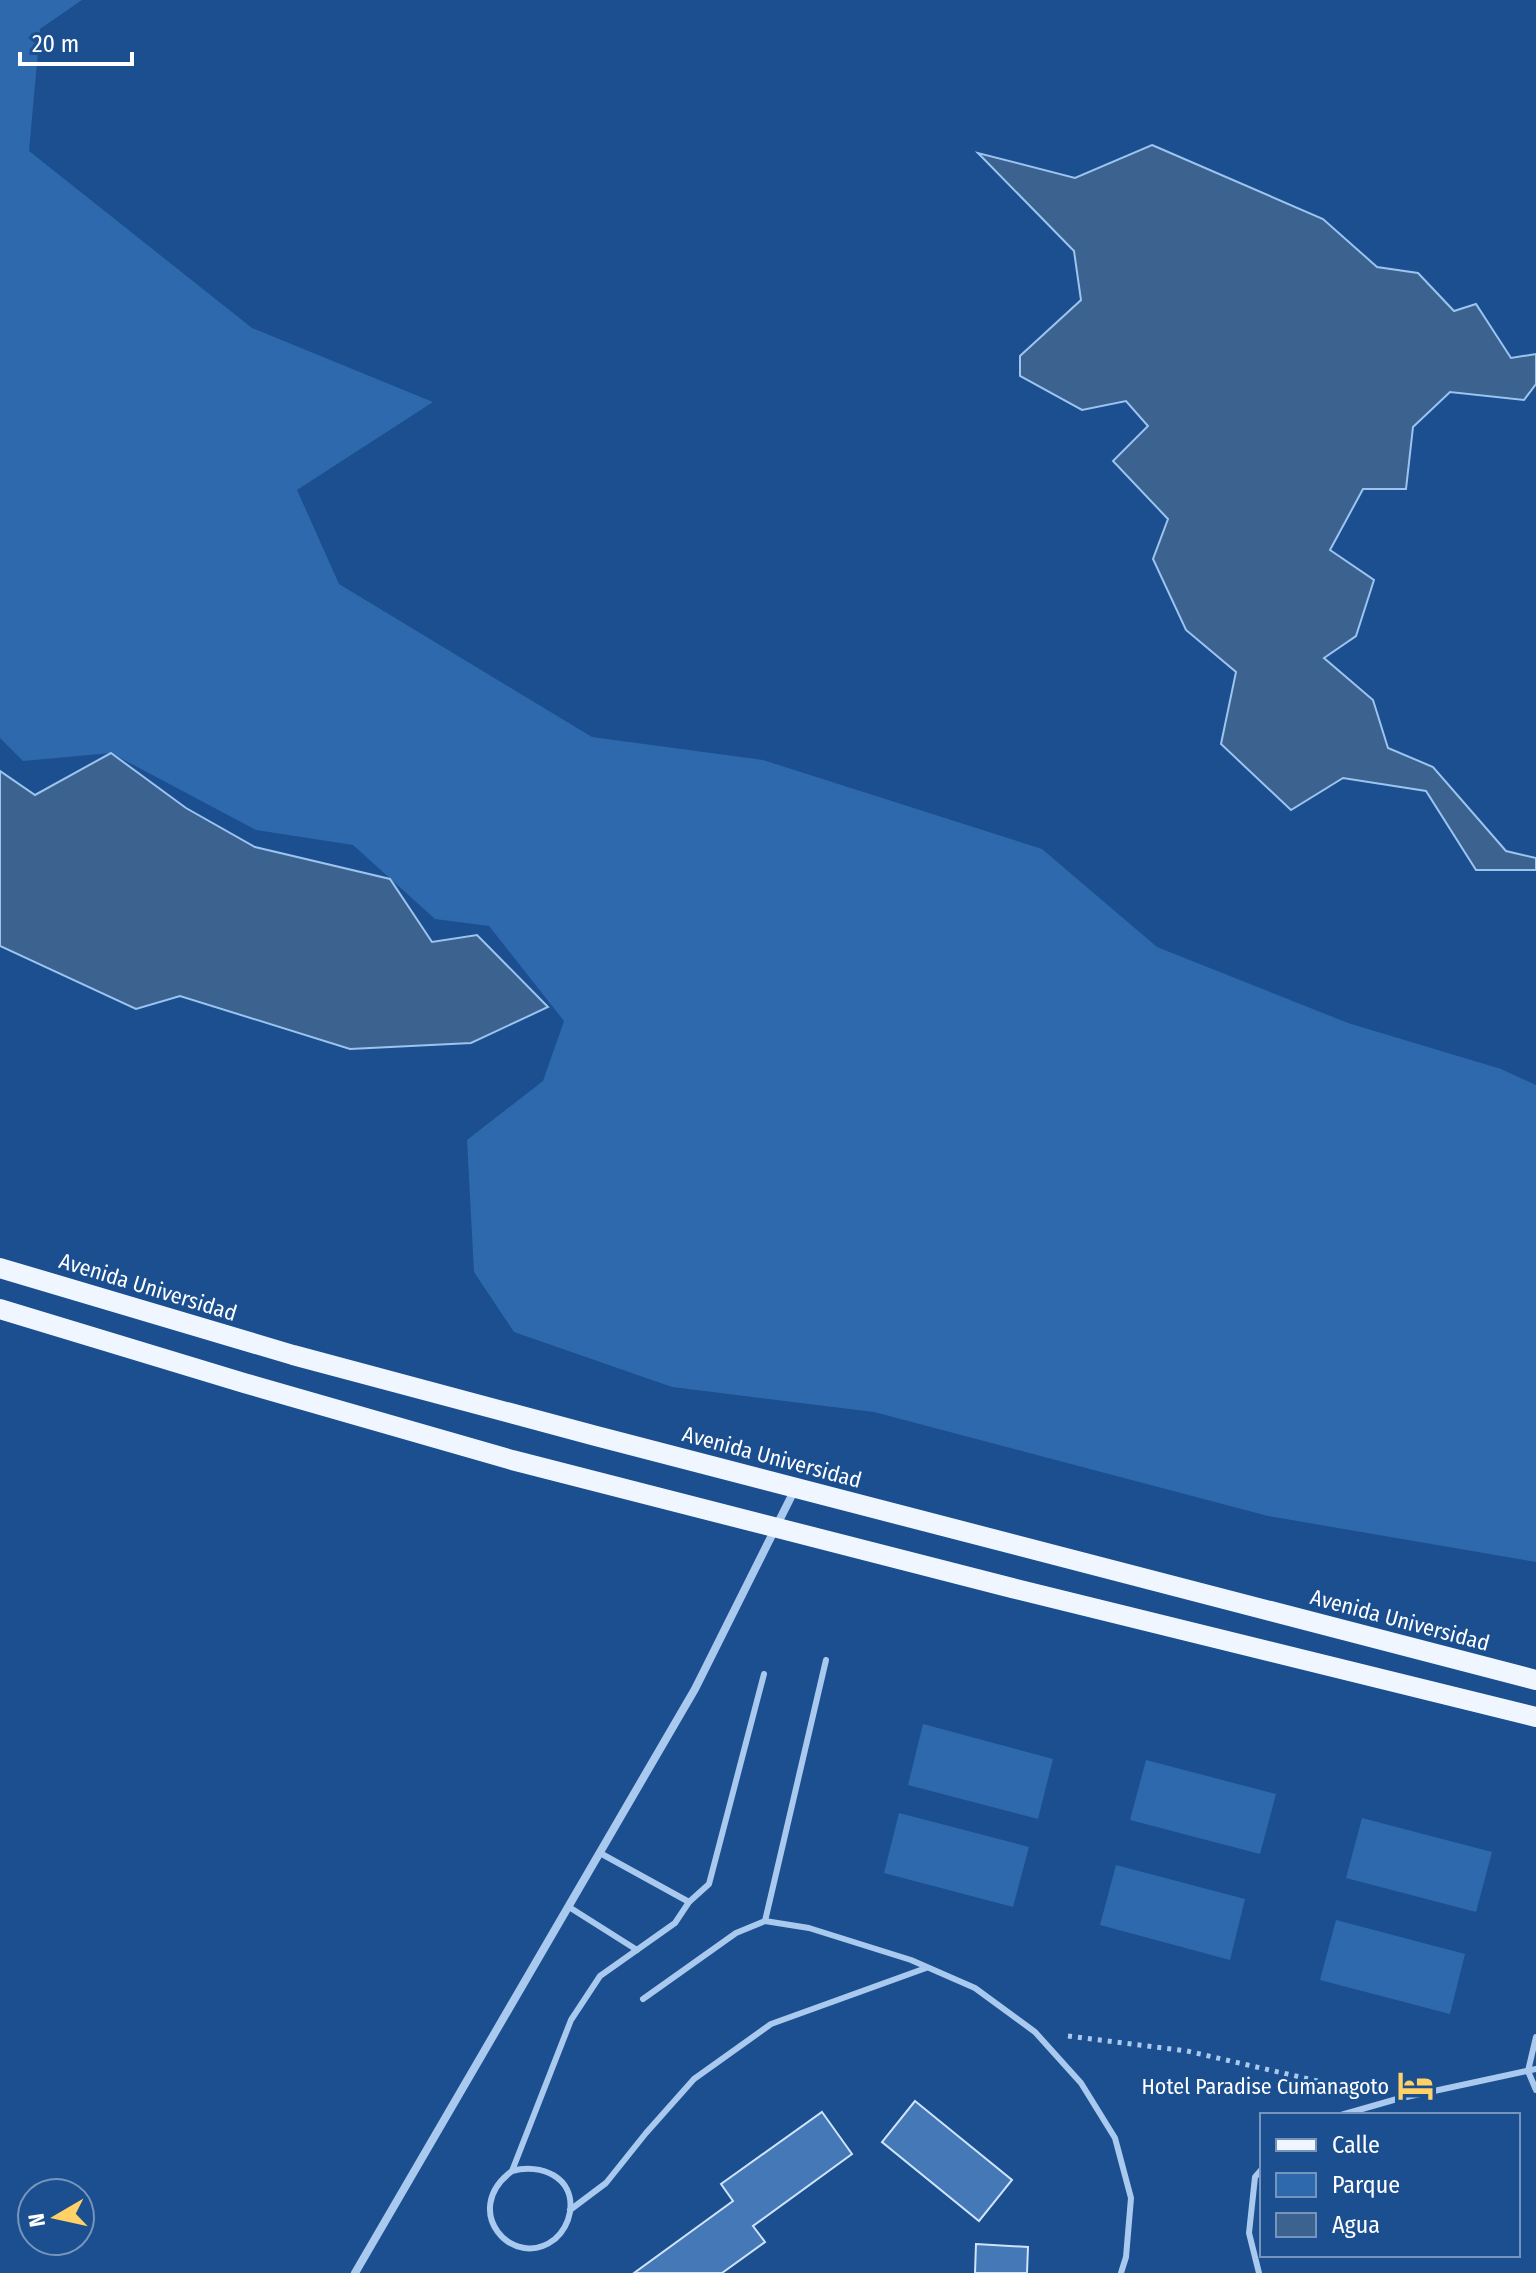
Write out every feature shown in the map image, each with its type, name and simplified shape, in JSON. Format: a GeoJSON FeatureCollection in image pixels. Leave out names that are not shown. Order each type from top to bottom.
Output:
{"type":"FeatureCollection","features":[{"type":"Feature","properties":{"kind":"main road","name":"Avenida Universidad"},"geometry":{"type":"LineString","coordinates":[[0,1268],[293,1355],[1536,1680]]}},
{"type":"Feature","properties":{"kind":"main road"},"geometry":{"type":"LineString","coordinates":[[0,1309],[512,1460],[1536,1717]]}},
{"type":"Feature","properties":{"kind":"street"},"geometry":{"type":"LineString","coordinates":[[355,2273],[695,1689],[796,1488]]}},
{"type":"Feature","properties":{"kind":"lane"},"geometry":{"type":"LineString","coordinates":[[765,1921],[826,1660]]}},
{"type":"Feature","properties":{"kind":"lane"},"geometry":{"type":"LineString","coordinates":[[512,2171],[571,2020],[600,1976],[675,1923],[689,1902],[709,1884],[764,1674]]}},
{"type":"Feature","properties":{"kind":"lane"},"geometry":{"type":"LineString","coordinates":[[600,1853],[689,1902]]}},
{"type":"Feature","properties":{"kind":"lane"},"geometry":{"type":"LineString","coordinates":[[569,1907],[637,1950]]}},
{"type":"Feature","properties":{"kind":"lane"},"geometry":{"type":"LineString","coordinates":[[643,1999],[736,1933],[765,1921],[809,1928],[927,1967],[975,1988],[1035,2032],[1081,2083],[1115,2138],[1131,2198],[1126,2257],[1121,2273]]}},
{"type":"Feature","properties":{"kind":"lane"},"geometry":{"type":"LineString","coordinates":[[570,2210],[606,2183],[694,2079],[771,2024],[927,1967]]}},
{"type":"Feature","properties":{"kind":"lane"},"geometry":{"type":"LineString","coordinates":[[1536,2037],[1528,2071],[1536,2090]]}},
{"type":"Feature","properties":{"kind":"lane"},"geometry":{"type":"LineString","coordinates":[[1348,2113],[1397,2099],[1536,2069]]}},
{"type":"Feature","properties":{"kind":"lane"},"geometry":{"type":"LineString","coordinates":[[532,2167],[552,2174],[566,2189],[570,2210],[567,2223],[548,2244],[534,2248],[508,2242],[491,2219],[489,2205],[493,2191],[500,2179],[512,2171],[532,2167]]}},
{"type":"Feature","properties":{"kind":"lane"},"geometry":{"type":"LineString","coordinates":[[1259,2273],[1249,2233],[1255,2177],[1260,2171]]}},
{"type":"Feature","properties":{"kind":"path"},"geometry":{"type":"LineString","coordinates":[[1035,2032],[1187,2051],[1397,2099]]}},
{"type":"Feature","properties":{"kind":"green space"},"geometry":{"type":"Polygon","coordinates":[[[0,0],[82,0],[40,29],[29,151],[252,328],[433,402],[297,490],[339,584],[592,737],[763,760],[1042,849],[1157,947],[1348,1023],[1501,1069],[1536,1085],[1536,1562],[1268,1516],[874,1412],[672,1387],[514,1332],[474,1272],[467,1140],[543,1081],[564,1021],[489,926],[435,919],[353,845],[256,830],[111,753],[23,761],[0,738],[0,0]]]}},
{"type":"Feature","properties":{"kind":"green space"},"geometry":{"type":"Polygon","coordinates":[[[923,1724],[1053,1759],[1038,1819],[908,1785],[923,1724]]]}},
{"type":"Feature","properties":{"kind":"green space"},"geometry":{"type":"Polygon","coordinates":[[[1146,1760],[1276,1794],[1260,1854],[1130,1820],[1146,1760]]]}},
{"type":"Feature","properties":{"kind":"green space"},"geometry":{"type":"Polygon","coordinates":[[[899,1813],[1029,1847],[1013,1907],[884,1873],[899,1813]]]}},
{"type":"Feature","properties":{"kind":"green space"},"geometry":{"type":"Polygon","coordinates":[[[1362,1818],[1492,1852],[1476,1912],[1346,1878],[1362,1818]]]}},
{"type":"Feature","properties":{"kind":"green space"},"geometry":{"type":"Polygon","coordinates":[[[1116,1865],[1245,1899],[1230,1960],[1100,1925],[1116,1865]]]}},
{"type":"Feature","properties":{"kind":"green space"},"geometry":{"type":"Polygon","coordinates":[[[1336,1920],[1465,1954],[1450,2014],[1320,1980],[1336,1920]]]}},
{"type":"Feature","properties":{"kind":"water"},"geometry":{"type":"Polygon","coordinates":[[[1152,145],[1323,219],[1377,267],[1418,273],[1454,311],[1476,304],[1511,358],[1536,354],[1536,384],[1524,400],[1450,392],[1413,427],[1406,489],[1363,489],[1330,550],[1374,580],[1356,636],[1324,658],[1373,700],[1388,748],[1433,767],[1506,851],[1536,858],[1536,870],[1476,870],[1426,791],[1343,778],[1291,810],[1221,744],[1236,672],[1186,630],[1153,559],[1168,519],[1113,461],[1148,426],[1126,401],[1082,410],[1020,376],[1020,356],[1081,300],[1074,251],[978,153],[1075,178],[1152,145]]]}},
{"type":"Feature","properties":{"kind":"water"},"geometry":{"type":"Polygon","coordinates":[[[111,753],[186,808],[255,847],[390,879],[432,942],[477,935],[548,1007],[471,1043],[350,1049],[180,996],[136,1009],[0,946],[0,771],[35,795],[111,753]]]}},
{"type":"Feature","properties":{"kind":"building"},"geometry":{"type":"Polygon","coordinates":[[[915,2101],[1012,2180],[979,2221],[882,2142],[915,2101]]]}},
{"type":"Feature","properties":{"kind":"building"},"geometry":{"type":"Polygon","coordinates":[[[822,2112],[852,2154],[753,2226],[765,2242],[722,2273],[634,2273],[733,2201],[721,2184],[822,2112]]]}},
{"type":"Feature","properties":{"kind":"building"},"geometry":{"type":"Polygon","coordinates":[[[976,2244],[1028,2247],[1027,2273],[975,2273],[976,2244]]]}},
{"type":"Feature","properties":{"kind":"place","name":"Hotel Paradise Cumanagoto"},"geometry":{"type":"Point","coordinates":[1415,2086]}}]}
